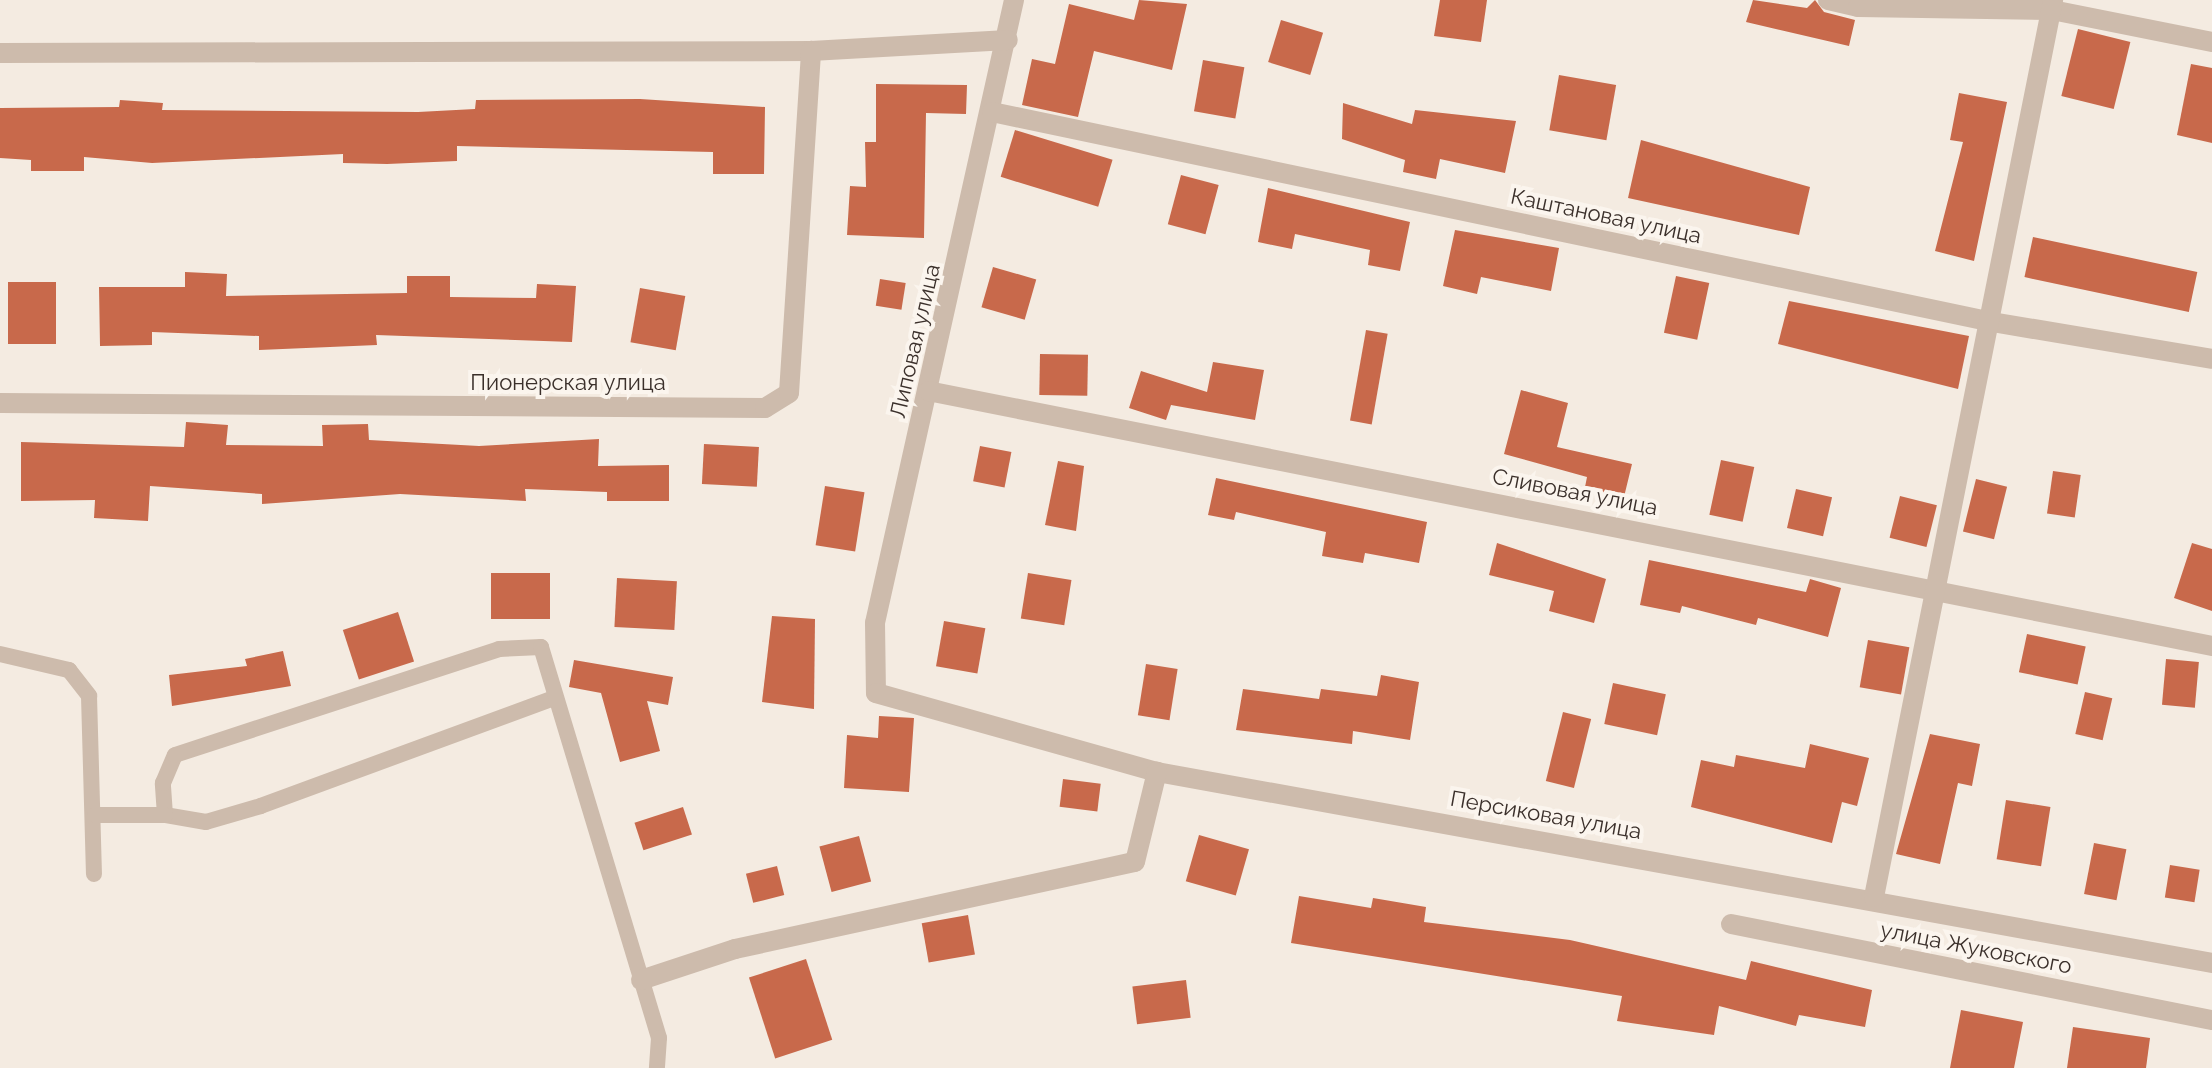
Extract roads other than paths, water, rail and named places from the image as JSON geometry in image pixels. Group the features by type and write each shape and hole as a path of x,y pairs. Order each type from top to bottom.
{"street":[{"name":"Липовая улица","path":"876,693 875,623 992,112 1014,0"},
{"path":"1828,0 1858,7 2052,5 2212,42"},
{"path":"1874,897 1992,322 2052,5"},
{"path":"0,53 811,51 1008,40"},
{"name":"Пионерская улица","path":"0,403 765,408 789,393 811,51"},
{"name":"Каштановая улица","path":"992,112 1992,322 2212,359"},
{"name":"Сливовая улица","path":"928,391 1936,587 2212,646"},
{"name":"Персиковая улица","path":"876,693 1157,772 1874,897 2212,963"},
{"path":"641,980 735,949 1135,862 1157,772"},
{"name":"улица Жуковского","path":"1731,924 2212,1020"}],"lane":[{"path":"165,815 163,783 175,755 499,649 541,647 659,1038 657,1068"},
{"path":"0,654 69,670 89,696 95,815 94,874"},
{"path":"95,815 165,815 206,822 261,806 554,698"}]}
